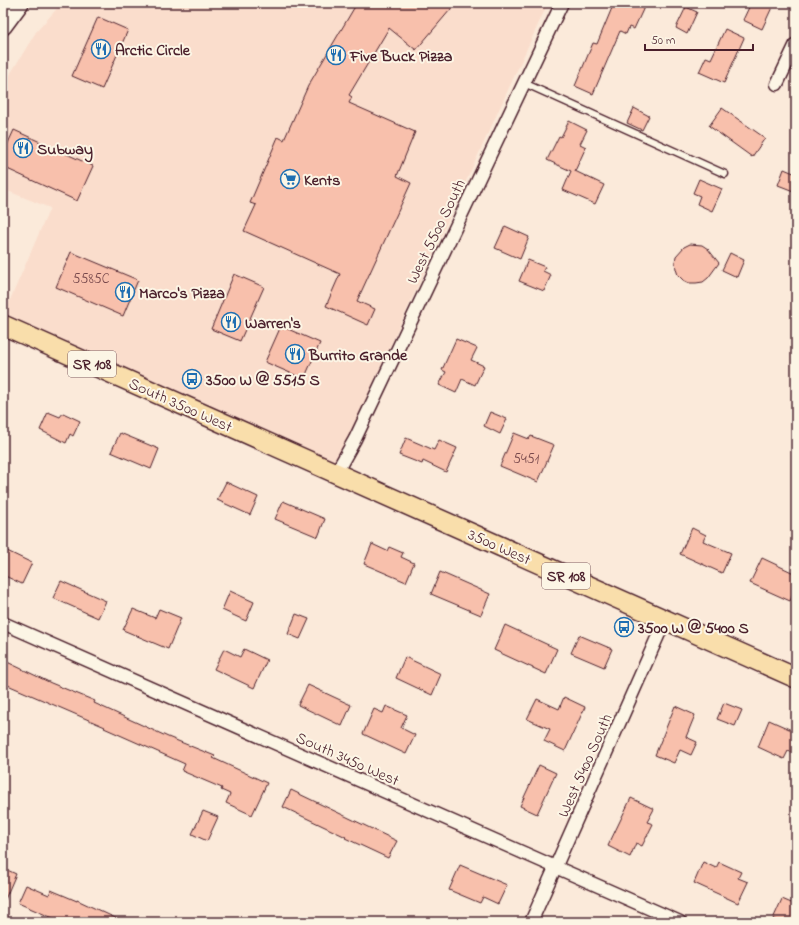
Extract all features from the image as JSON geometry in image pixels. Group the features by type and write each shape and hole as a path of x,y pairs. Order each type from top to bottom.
{"main road":[{"path":"3,26 20,3"},
{"name":"South 3500 West","path":"3,325 336,473"},
{"name":"3500 West","path":"336,473 796,678"}],"street":[{"name":"West 5500 South","path":"336,473 355,439 562,3"},
{"path":"777,84 796,44"},
{"name":"West 5400 South","path":"531,922 666,620"},
{"name":"South 3450 West","path":"3,623 680,922"}],"lane":[{"path":"524,83 725,174"}],"shaded area":[{"path":"62,3 548,3 336,464 4,314 50,208 3,189 3,86 36,32"}],"building":[{"path":"357,3 456,3 416,50 389,28 349,95 352,97 349,103 415,132 397,176 411,183 357,301 375,309 368,325 326,306 340,274 244,231 256,205 250,203 278,137 284,140 308,86"},
{"path":"614,3 646,3 634,29 629,27 626,34 620,31 593,94 575,86 593,43 597,44"},
{"path":"751,3 774,3 762,29 743,20"},
{"path":"686,7 697,12 687,34 676,28"},
{"path":"98,17 128,30 102,89 72,76"},
{"path":"725,29 744,38 724,83 699,72 706,57 711,59"},
{"path":"634,108 649,116 642,130 627,123"},
{"path":"722,108 765,138 752,157 709,126"},
{"path":"569,121 587,130 580,144 586,147 575,171 604,185 595,204 563,190 571,171 547,160 559,136 561,137"},
{"path":"14,130 93,166 77,201 3,167 3,154"},
{"path":"784,169 796,174 796,192 778,185"},
{"path":"699,179 722,189 712,211 697,204 700,196 693,193"},
{"path":"505,226 529,237 520,259 495,248"},
{"path":"690,244 702,245 708,249 719,263 708,278 703,282 689,283 678,275 675,262 676,256 684,247"},
{"path":"71,252 138,280 123,316 56,287"},
{"path":"730,253 744,260 737,277 722,270"},
{"path":"528,260 545,267 543,271 551,275 544,291 519,281"},
{"path":"234,274 264,287 240,341 211,329"},
{"path":"281,326 320,343 304,379 265,362"},
{"path":"456,339 477,348 471,360 484,366 475,385 462,379 456,393 439,385 446,372 442,370"},
{"path":"48,412 60,417 63,413 80,421 73,436 70,434 66,443 40,430"},
{"path":"490,412 507,419 500,434 484,426"},
{"path":"120,433 159,449 151,469 111,452"},
{"path":"514,433 529,439 531,436 554,445 538,482 500,466"},
{"path":"406,438 434,450 439,440 457,448 446,472 423,461 422,464 399,455"},
{"path":"226,482 258,497 250,515 217,500"},
{"path":"283,501 325,519 318,537 275,519"},
{"path":"692,528 706,535 703,541 731,553 722,573 680,554"},
{"path":"372,544 387,551 389,547 403,553 401,557 414,563 406,582 364,564"},
{"path":"3,549 32,563 22,584 3,575"},
{"path":"762,558 796,574 796,587 790,601 750,583"},
{"path":"440,572 490,594 481,615 431,594"},
{"path":"61,581 106,601 98,618 53,598"},
{"path":"230,591 254,602 246,621 222,610"},
{"path":"133,609 155,618 159,609 181,618 168,649 123,630"},
{"path":"296,614 309,619 300,639 288,634"},
{"path":"505,625 557,649 546,674 494,650"},
{"path":"579,635 612,649 604,667 571,653"},
{"path":"224,649 240,657 244,649 267,660 254,688 214,669"},
{"path":"405,657 441,674 432,695 396,678"},
{"path":"3,660 51,683 95,701 94,703 168,737 215,756 213,758 267,783 252,815 226,803 230,794 221,790 222,788 182,771 185,764 104,728 105,727 3,683"},
{"path":"308,685 351,705 342,726 298,705"},
{"path":"564,697 585,707 565,751 544,741 550,729 527,719 537,699 559,709"},
{"path":"724,703 742,710 735,726 717,719"},
{"path":"386,706 407,715 401,728 415,735 406,754 363,734 374,709 383,713"},
{"path":"675,706 695,715 686,737 697,742 691,755 680,750 674,763 655,755"},
{"path":"769,720 796,732 796,754 788,751 784,759 758,747"},
{"path":"539,765 556,773 537,814 520,806"},
{"path":"291,790 397,841 388,858 283,807"},
{"path":"631,798 654,809 647,822 653,824 642,846 636,843 630,857 608,846"},
{"path":"203,811 218,817 207,841 192,834"},
{"path":"703,862 716,868 719,862 741,872 738,878 748,882 738,903 694,883"},
{"path":"460,865 507,885 498,904 483,897 480,903 449,890"},
{"path":"3,868 16,874 3,904"},
{"path":"26,885 49,895 51,890 77,900 124,922 62,922 18,903"},
{"path":"782,899 796,905 796,922 781,922 773,919"}],"place":[{"name":"Arctic Circle","path":"101,49"},
{"name":"Five Buck Pizza","path":"336,55"},
{"name":"Subway","path":"23,148"},
{"name":"Kents","path":"290,179"},
{"name":"Marco's Pizza","path":"125,292"},
{"name":"Warren's","path":"231,322"},
{"name":"Burrito Grande","path":"295,354"},
{"name":"3500 W @ 5515 S","path":"192,379"},
{"name":"3500 W @ 5400 S","path":"624,627"}]}
